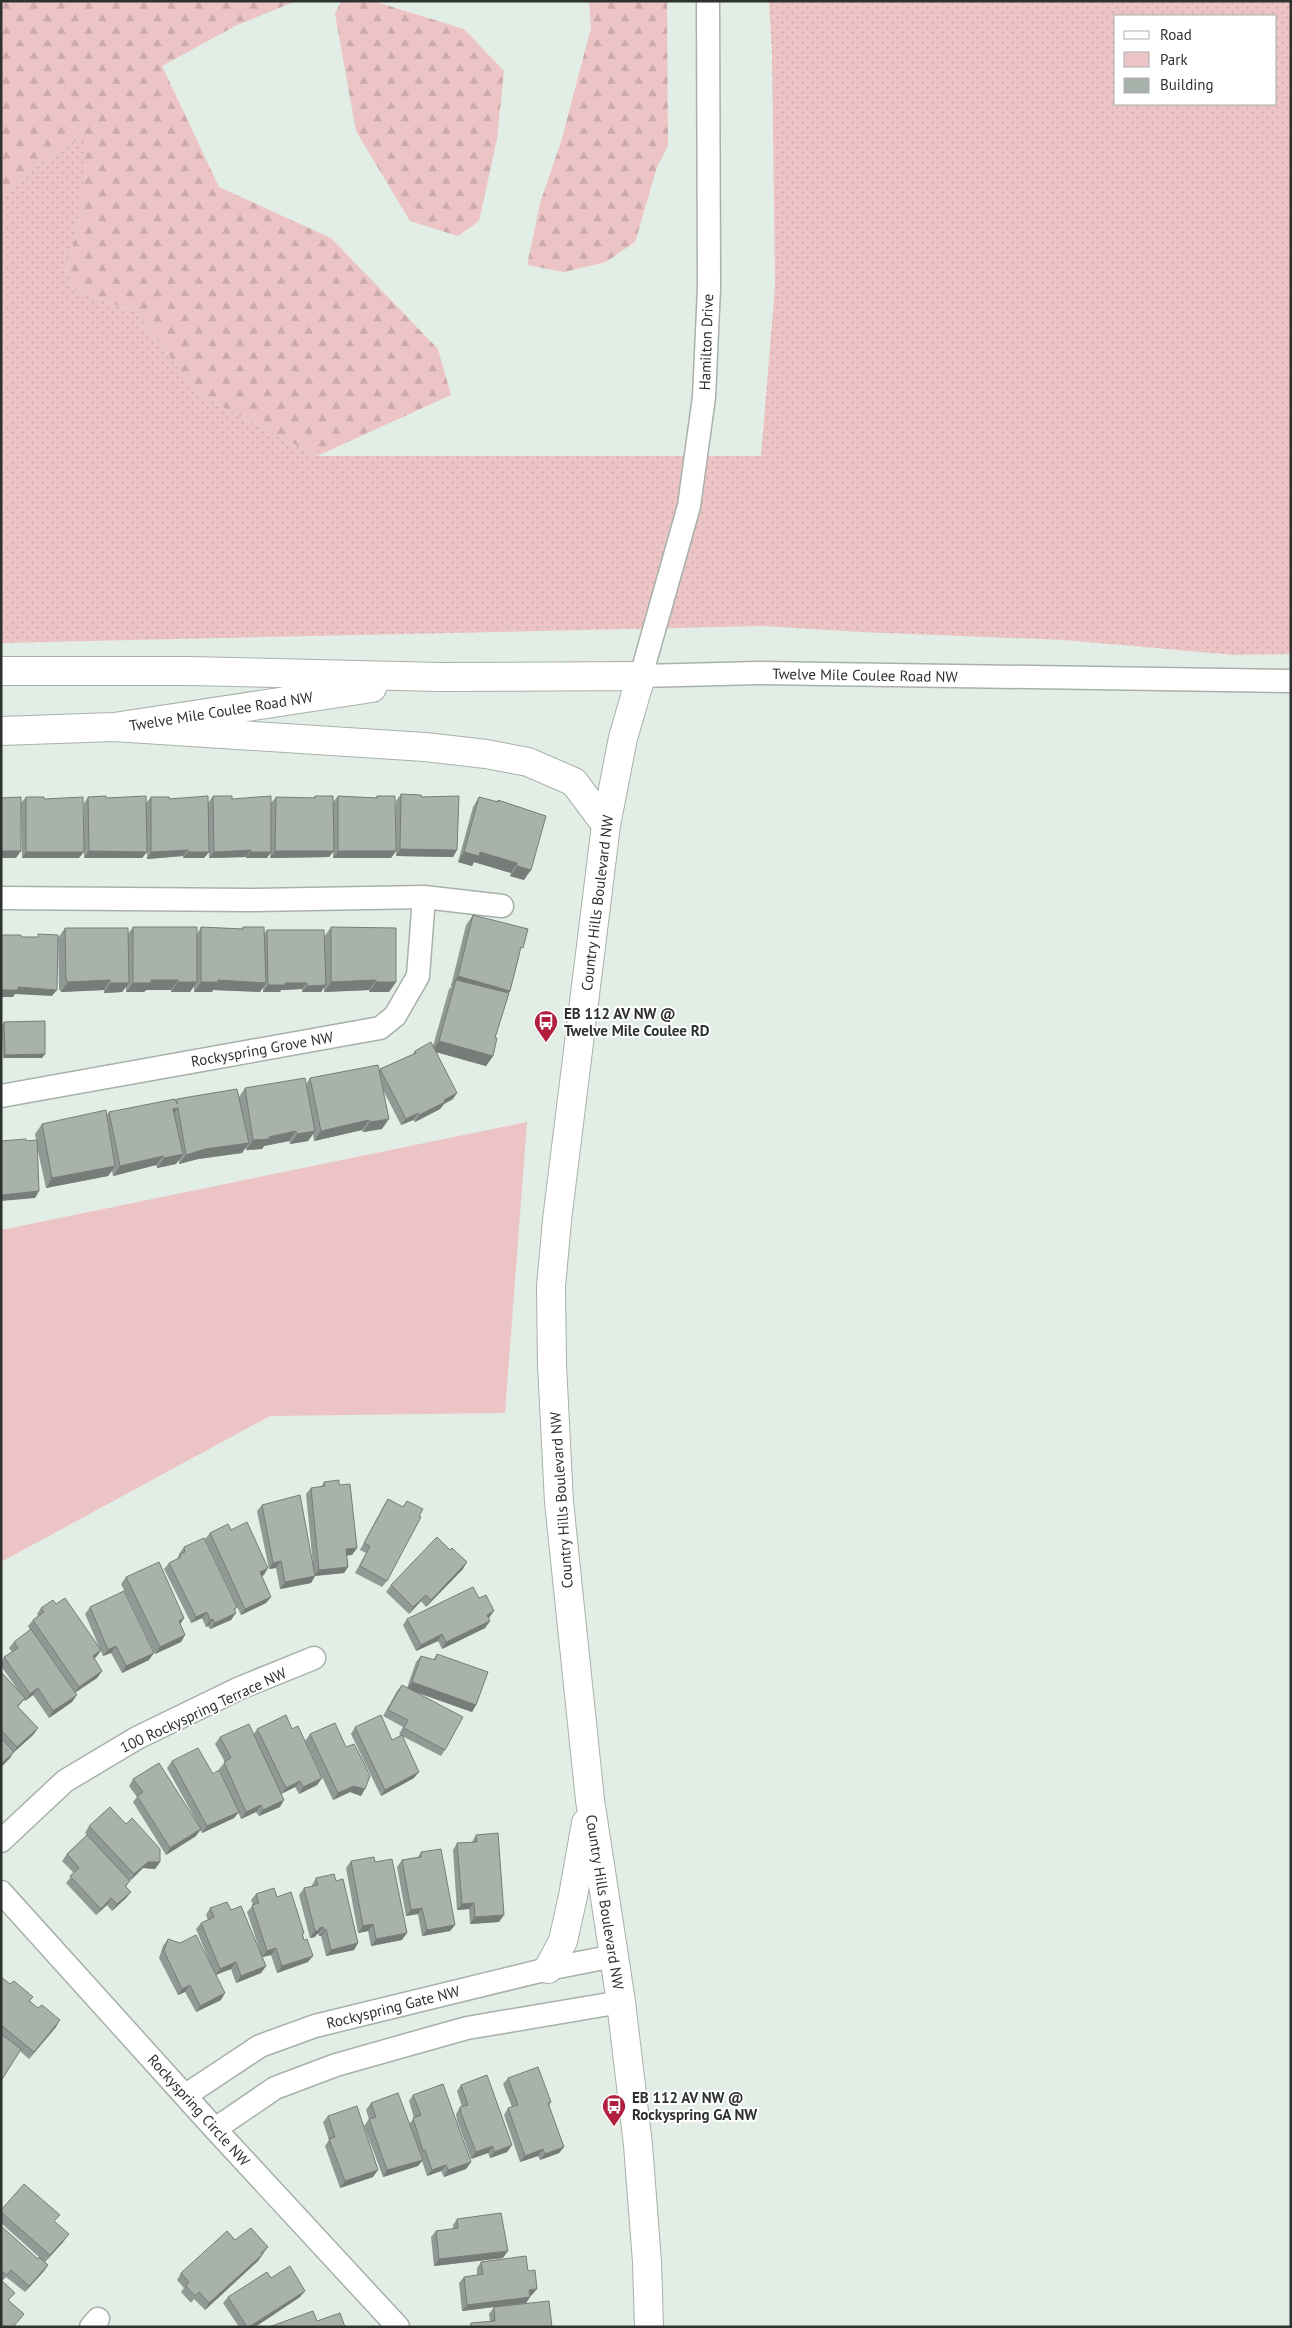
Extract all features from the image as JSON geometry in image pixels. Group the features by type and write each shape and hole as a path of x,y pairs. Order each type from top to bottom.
{"main road":[{"name":"Twelve Mile Coulee Road NW","path":"1,671 189,671 440,677 641,676"},
{"name":"Country Hills Boulevard NW","path":"641,676 623,738 606,825 557,1220 552,1287 552,1366 559,1502 590,1800 621,2002 638,2145 647,2262 649,2327"},
{"name":"Twelve Mile Coulee Road NW","path":"1,731 114,727 440,677"},
{"path":"114,727 426,747 486,754 528,762 574,782 606,825"},
{"path":"548,1969 563,1941 590,1800"}],"street":[{"name":"Hamilton Drive","path":"641,676 689,506 704,397 709,288 708,1"},
{"name":"Twelve Mile Coulee Road NW","path":"641,676 760,673 1291,681"},
{"path":"1,898 249,900 424,898 502,906"},
{"name":"Rockyspring Grove NW","path":"1,1096 380,1028 395,1016 418,976 424,898"},
{"name":"100 Rockyspring Terrace NW","path":"1,1841 65,1781 137,1738 240,1688 314,1658"},
{"name":"Rockyspring Circle NW","path":"1,1892 215,2129 398,2327"},
{"name":"Rockyspring Gate NW","path":"186,2095 260,2046 315,2026 548,1969 614,1956"},
{"path":"215,2129 276,2088 336,2065 467,2028 621,2002"}],"green space":[{"path":"1,1 296,1 235,26 162,66 219,187 331,238 438,349 451,395 317,456 198,394 136,312 73,290 66,270 81,215 85,135 43,161 1,199"},
{"path":"341,1 373,1 464,29 504,71 497,139 479,221 458,236 410,221 356,131 335,14"},
{"path":"589,1 667,1 668,146 657,167 635,242 606,262 564,272 527,265 541,200 561,142 591,28"},
{"path":"769,1 1291,1 1291,654 1235,655 1064,640 763,626 1,643 1,199 43,161 86,134 81,215 66,270 73,290 136,312 198,394 317,456 761,456 775,286 772,53"},
{"path":"527,1122 505,1413 270,1416 1,1562 1,1230"}],"building":[{"path":"401,794 421,795 421,797 459,796 457,850 400,849"},
{"path":"106,796 106,798 146,796 147,852 89,851 88,797"},
{"path":"208,796 209,852 188,852 188,850 151,852 151,797 169,797 169,799"},
{"path":"213,796 232,796 232,799 271,796 271,852 251,852 251,850 214,852"},
{"path":"315,796 333,796 334,851 275,851 276,797 315,798"},
{"path":"338,796 377,798 377,796 395,796 396,851 338,851"},
{"path":"21,797 21,851 1,851 1,798"},
{"path":"26,797 44,797 44,799 83,797 84,852 26,852"},
{"path":"479,797 498,802 498,800 546,816 531,870 517,866 517,863 480,852 479,856 464,852"},
{"path":"473,915 528,929 523,948 521,947 510,991 458,976"},
{"path":"133,927 197,927 197,982 151,980 151,983 133,983"},
{"path":"201,927 243,929 243,927 264,927 266,983 218,980 218,982 201,982"},
{"path":"331,927 396,928 396,982 376,982 376,980 331,982"},
{"path":"65,928 128,928 129,983 110,983 110,980 68,982 66,979"},
{"path":"267,930 324,930 326,985 307,986 307,983 285,983 285,985 268,985"},
{"path":"38,934 58,935 57,990 18,987 18,990 1,990 1,935 38,937"},
{"path":"456,980 509,993 495,1038 497,1038 493,1056 439,1041"},
{"path":"45,1021 45,1054 5,1055 4,1022"},
{"path":"431,1042 457,1093 444,1100 445,1102 419,1115 418,1113 406,1119 380,1069 416,1053 415,1051"},
{"path":"378,1065 389,1119 370,1122 369,1120 321,1131 310,1078"},
{"path":"305,1078 315,1131 297,1134 296,1131 269,1137 269,1139 253,1140 245,1088"},
{"path":"237,1089 249,1143 205,1149 186,1155 178,1108 173,1109 183,1154 164,1158 163,1156 120,1166 109,1112 175,1099 177,1104 177,1099"},
{"path":"106,1110 115,1166 52,1178 42,1124"},
{"path":"26,1139 26,1141 37,1140 39,1191 1,1195 1,1141"},
{"path":"339,1480 339,1485 350,1484 357,1548 346,1549 348,1567 319,1570 311,1488 325,1486 324,1482"},
{"path":"300,1495 315,1576 285,1582 281,1561 273,1563 262,1505"},
{"path":"388,1499 403,1507 407,1501 423,1509 419,1516 421,1517 387,1581 360,1566 370,1546 364,1543"},
{"path":"247,1522 268,1568 260,1572 271,1597 245,1609 210,1533 228,1524 231,1530"},
{"path":"437,1537 450,1550 452,1548 467,1562 431,1600 426,1595 413,1607 391,1585"},
{"path":"204,1538 237,1607 234,1609 236,1613 215,1623 213,1619 210,1620 207,1612 196,1617 169,1563 181,1557 180,1554 185,1552 184,1547"},
{"path":"159,1562 184,1618 179,1621 185,1635 160,1647 126,1577"},
{"path":"473,1587 479,1598 486,1595 494,1611 487,1615 490,1621 446,1642 442,1634 421,1645 407,1619"},
{"path":"124,1591 154,1653 126,1666 116,1646 108,1650 90,1607"},
{"path":"65,1598 101,1650 93,1656 102,1671 79,1687 33,1620 44,1612 41,1608 53,1600 56,1604"},
{"path":"31,1629 77,1695 53,1711 38,1688 30,1694 4,1657 18,1648 14,1642"},
{"path":"437,1654 488,1672 476,1705 412,1682 421,1656 435,1660"},
{"path":"1,1672 25,1698 17,1706 38,1728 17,1747 1,1730"},
{"path":"402,1685 463,1717 445,1750 404,1728 408,1720 388,1710"},
{"path":"286,1715 292,1729 298,1726 322,1778 303,1787 300,1781 286,1788 257,1729"},
{"path":"381,1715 392,1740 402,1735 419,1772 385,1790 355,1727"},
{"path":"335,1723 346,1747 354,1744 370,1776 365,1789 354,1786 338,1793 310,1734"},
{"path":"249,1724 284,1800 263,1810 261,1805 246,1812 224,1762 231,1758 220,1737"},
{"path":"1,1738 14,1752 1,1764"},
{"path":"198,1748 213,1774 219,1770 239,1812 207,1826 172,1761"},
{"path":"159,1763 201,1829 170,1848 137,1796 143,1792 133,1779"},
{"path":"110,1807 126,1824 132,1818 160,1849 160,1862 148,1862 134,1874 89,1826"},
{"path":"498,1833 504,1915 475,1917 474,1903 462,1904 457,1843 477,1842 476,1835"},
{"path":"87,1835 130,1881 125,1886 131,1892 117,1904 111,1898 101,1909 70,1876 79,1868 67,1854"},
{"path":"441,1849 455,1925 427,1930 422,1908 411,1910 402,1860 421,1857 421,1852"},
{"path":"374,1857 375,1862 392,1859 407,1933 376,1939 373,1924 363,1926 351,1861"},
{"path":"334,1874 336,1881 343,1879 358,1943 331,1950 326,1929 324,1930 323,1927 315,1931 304,1888 318,1885 316,1878"},
{"path":"274,1888 277,1897 291,1892 304,1933 302,1934 304,1940 307,1939 313,1956 282,1966 276,1948 267,1951 252,1905 259,1903 256,1894"},
{"path":"227,1902 231,1910 241,1906 266,1966 241,1976 236,1962 220,1969 201,1923 214,1917 210,1908"},
{"path":"196,1935 225,1993 200,2006 190,1985 182,1989 164,1951 168,1939 180,1943"},
{"path":"1,1977 10,1984 14,1981 33,1997 29,2001 38,2008 42,2005 60,2020 34,2052 1,2025"},
{"path":"1,2034 21,2049 1,2081"},
{"path":"538,2067 551,2102 548,2103 564,2147 545,2154 543,2149 525,2156 508,2108 518,2105 508,2078"},
{"path":"487,2075 512,2145 494,2152 493,2146 476,2152 461,2113 460,2107 468,2105 461,2085"},
{"path":"443,2084 471,2162 448,2170 446,2165 432,2170 425,2150 423,2151 413,2118 421,2115 413,2095"},
{"path":"398,2093 423,2160 387,2170 369,2119 376,2117 371,2103"},
{"path":"357,2106 378,2170 345,2181 329,2139 335,2137 328,2116"},
{"path":"24,2184 60,2215 54,2221 69,2234 50,2255 1,2212"},
{"path":"501,2213 508,2251 439,2259 436,2231 458,2228 457,2219"},
{"path":"1,2226 38,2259 39,2257 48,2265 29,2286 11,2270 7,2275 1,2271"},
{"path":"251,2228 268,2247 261,2253 263,2254 209,2303 199,2292 195,2296 186,2286 189,2282 181,2273 227,2231 235,2240"},
{"path":"526,2256 528,2271 535,2270 537,2289 529,2290 530,2297 467,2305 464,2277 483,2274 481,2262"},
{"path":"290,2266 305,2291 247,2327 228,2297 267,2272 271,2278"},
{"path":"1,2280 15,2293 8,2300 24,2314 13,2327 1,2327"},
{"path":"549,2301 552,2327 471,2327 471,2323 495,2321 494,2307"},
{"path":"313,2311 317,2321 340,2313 345,2327 269,2327"}],"place":[{"name":"EB 112 AV NW @ Twelve Mile Coulee RD","path":"546,1043"},
{"name":"EB 112 AV NW @ Rockyspring GA NW","path":"614,2127"}]}
